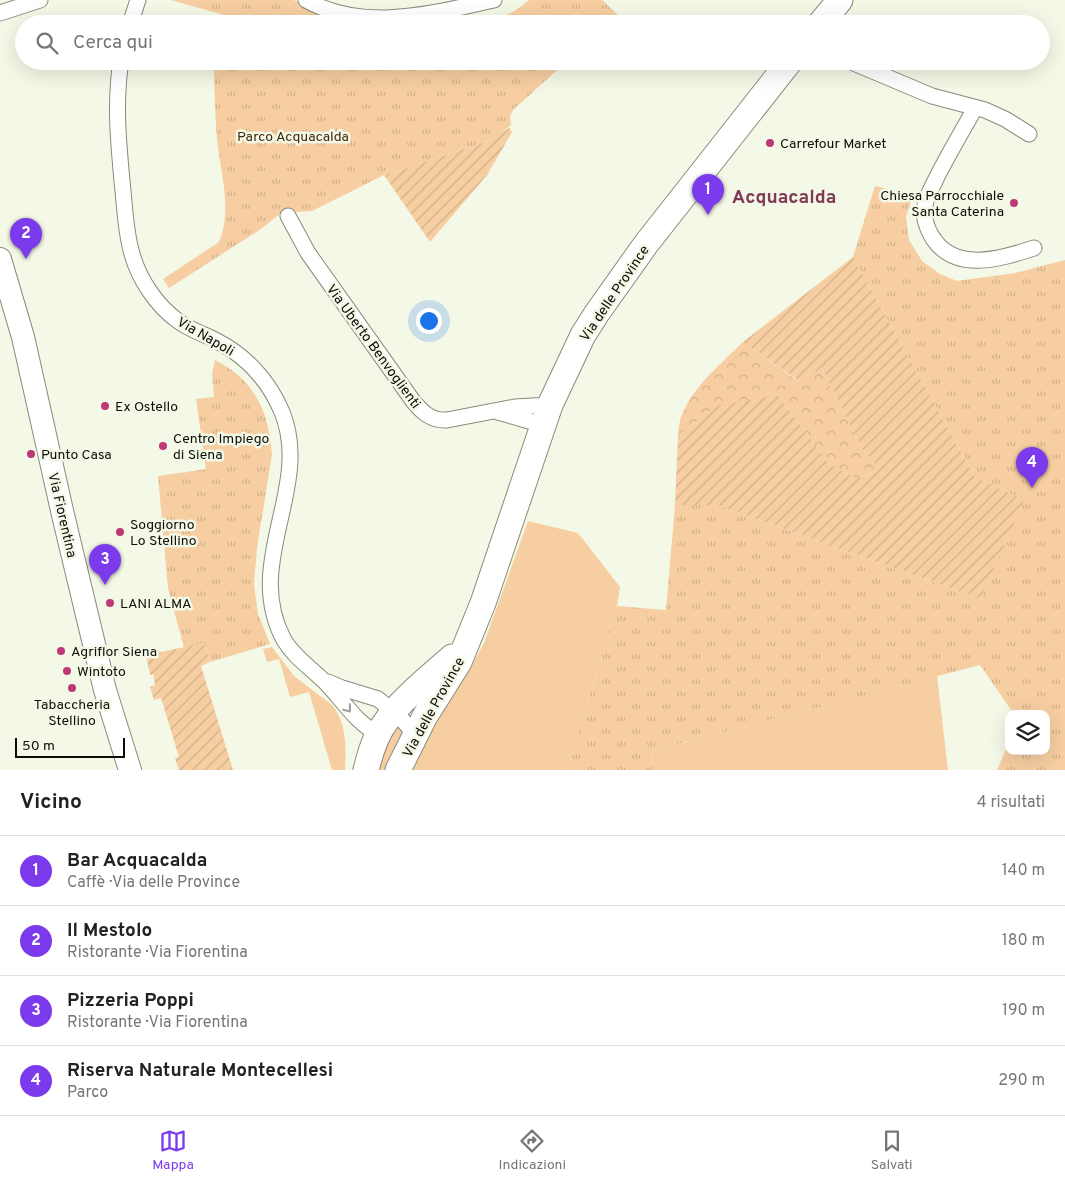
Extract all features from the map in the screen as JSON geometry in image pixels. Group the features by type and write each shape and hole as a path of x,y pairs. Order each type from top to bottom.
{"main road":[{"path":"828,15 840,0"},
{"name":"Via delle Province","path":"398,770 415,735 456,668 467,643 487,590 546,415 584,336 613,290 654,234 783,70"},
{"name":"Via Fiorentina","path":"0,259 27,353 105,690 130,770"},
{"name":"Via delle Province","path":"366,770 386,705 415,691 467,643"}],"street":[{"path":"0,13 40,0"},
{"path":"133,15 138,0"},
{"path":"306,0 320,7 355,15"},
{"path":"420,15 494,0"},
{"name":"Via Napoli","path":"120,70 119,140 125,211 132,253 143,279 162,306 179,322 223,344 247,362 264,381 279,405 288,431 290,458 288,479 270,564 271,593 277,622 284,639 297,656 322,679 357,720 378,734"},
{"path":"870,70 932,96 985,110 1005,119 1029,134"},
{"path":"975,108 941,169 928,197 924,215 928,229 942,250 965,259 986,260 1001,258 1034,248"},
{"name":"Via Uberto Benvoglienti","path":"288,216 315,264 422,411 429,417 441,420 515,406 546,415"},
{"name":"Via Uberto Benvoglienti","path":"494,411 546,415"},
{"name":"Via Napoli","path":"322,679 386,705"},
{"path":"386,705 415,735"}],"green space":[{"path":"171,0 294,0 311,9 332,15 224,15"},
{"path":"529,0 602,0 618,15 504,15 522,6"},
{"name":"Parco Acquacalda","path":"214,70 557,70 513,110 510,116 511,125 499,135 488,141 384,175 312,211 281,213 261,229 169,288 163,279 219,242 223,229 225,204 217,139"},
{"path":"509,128 512,132 487,175 430,242 384,175 488,141"},
{"path":"875,186 913,195 906,217 909,240 922,261 940,274 957,281 1015,273 1065,260 1065,770 997,770 1005,751 1005,755 1050,755 1050,710 1011,710 980,665 651,751 652,770 567,770 617,606 666,610 675,505 717,505 981,599 1023,500 975,477 853,257"},
{"path":"853,257 975,477 1024,500 981,599 717,505 675,505 678,435 716,406 778,395 829,464 857,479 879,469 862,449 822,368 799,381 743,342"},
{"path":"743,342 798,381 822,368 862,449 879,469 857,479 829,464 778,395 678,435 681,417 687,404 709,376"},
{"path":"215,360 229,368 250,388 263,411 270,439 272,455 257,547 254,585 258,614 270,644 210,662 204,643 184,648 168,588 158,476 206,469 196,399 214,397 212,374"},
{"path":"528,521 578,533 620,587 617,606 567,770 413,770 451,697 484,643"},
{"path":"204,643 210,662 201,666 233,770 179,770 175,758 179,757 161,698 154,700 150,687 155,685 153,674 150,675 146,655"},
{"path":"272,647 294,676 332,705 337,712 343,728 346,753 345,770 332,770 309,692 290,697 279,659 267,662 263,649"},
{"path":"937,676 948,770 652,770 651,751"},
{"path":"395,723 405,732 389,770 373,770"}],"place":[{"name":"Carrefour Market","path":"770,143"},
{"name":"Chiesa Parrocchiale Santa Caterina","path":"1014,203"},
{"name":"Bar Acquacalda","path":"708,215"},
{"name":"Il Mestolo","path":"26,259"},
{"name":"Ex Ostello","path":"105,406"},
{"name":"Centro Impiego di Siena","path":"163,446"},
{"name":"Punto Casa","path":"31,454"},
{"name":"Riserva Naturale Montecellesi","path":"1032,488"},
{"name":"Soggiorno Lo Stellino","path":"120,532"},
{"name":"Pizzeria Poppi","path":"105,585"},
{"name":"LANI ALMA","path":"110,603"},
{"name":"Agriflor Siena","path":"61,651"},
{"name":"Wintoto","path":"67,671"},
{"name":"Tabaccheria Stellino","path":"72,688"}],"district":[{"name":"Acquacalda","path":"784,196"}]}
